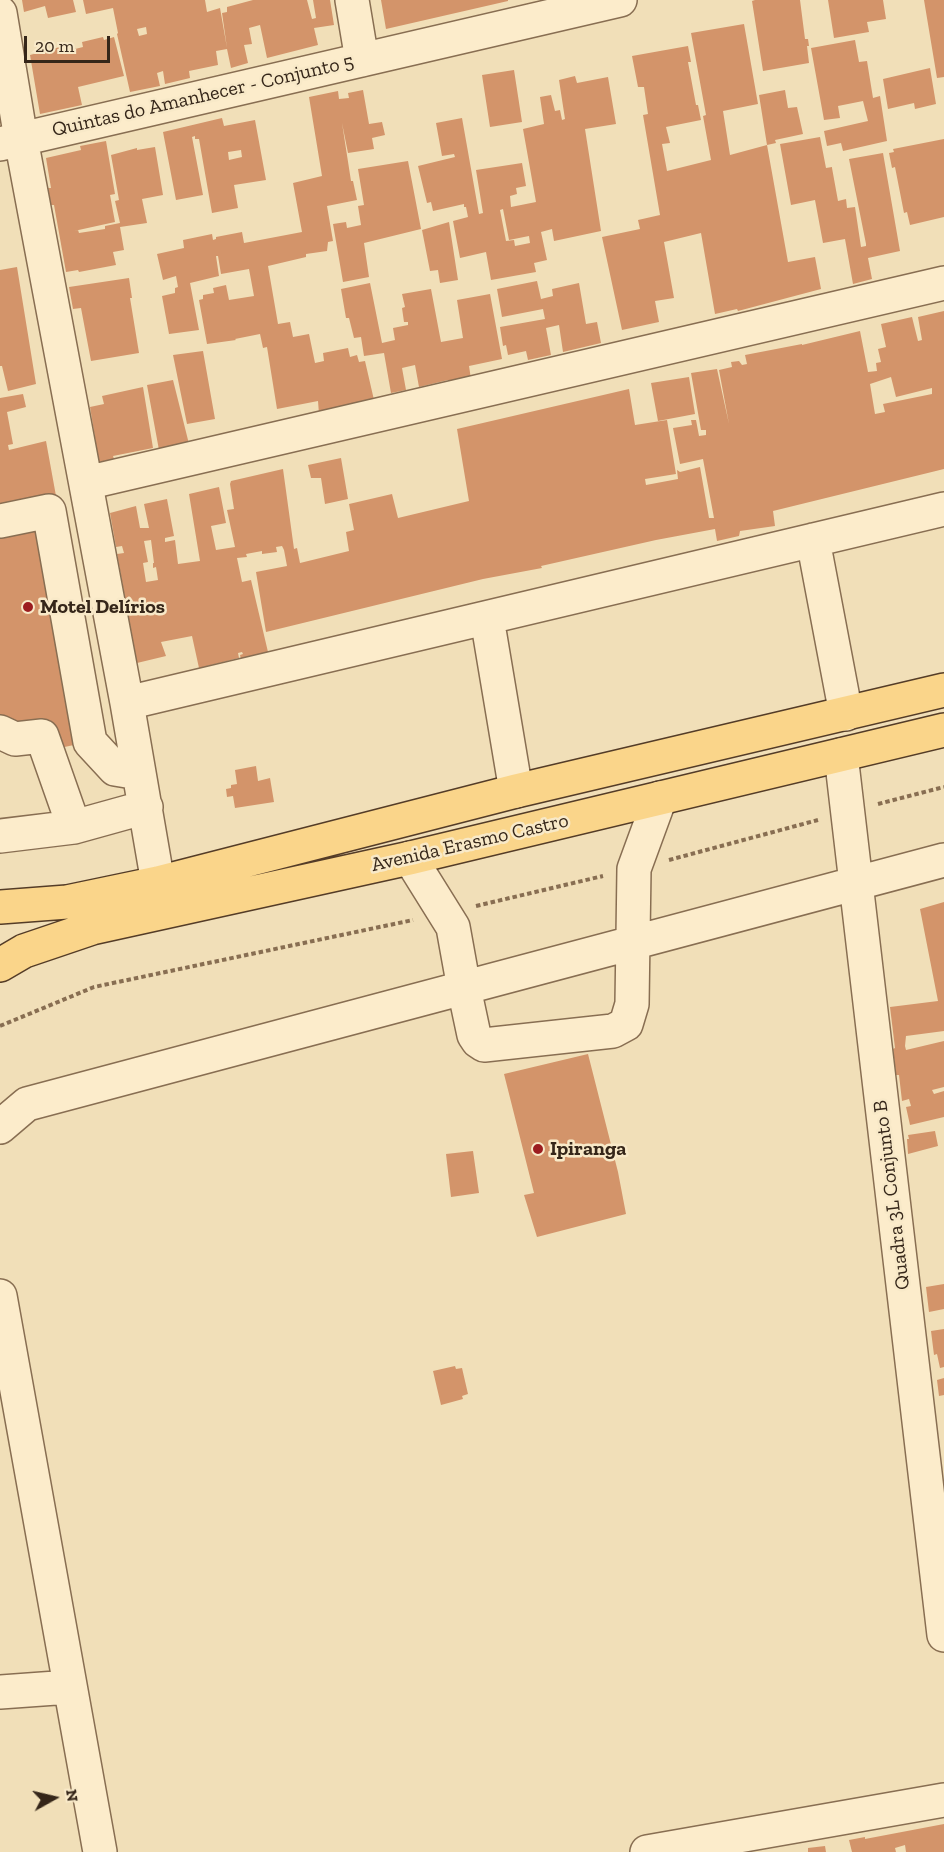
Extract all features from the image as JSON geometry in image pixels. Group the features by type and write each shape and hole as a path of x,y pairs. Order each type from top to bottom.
{"main road":[{"name":"Avenida Erasmo Castro","path":"0,907 68,902 158,883 516,791 944,690"},
{"name":"Avenida Erasmo Castro","path":"0,965 24,951 92,928 410,858 944,730"}],"street":[{"name":"Quintas do Amanhecer - Conjunto 5","path":"10,141 362,60 352,0"},
{"path":"362,60 620,0"},
{"path":"0,13 10,141 86,483 158,883"},
{"path":"86,483 944,283"},
{"path":"127,703 944,509"},
{"path":"0,521 49,511 90,742 115,769 140,773"},
{"path":"813,540 846,714"},
{"path":"487,618 516,791"},
{"path":"0,732 15,739 42,736 74,827"},
{"name":"Quadra 3L Conjunto B","path":"841,755 944,1635"},
{"path":"410,858 453,927 474,1035 478,1041 484,1045 613,1031 626,1024 632,1004 634,869 660,798"},
{"path":"0,836 74,827 146,807"},
{"path":"0,1127 27,1104 944,861"},
{"path":"0,1296 100,1852"},
{"path":"0,1692 70,1687"},
{"path":"647,1852 944,1800"}],"building":[{"path":"22,0 73,0 76,12 48,18 45,6 24,12"},
{"path":"83,0 205,0 207,12 220,8 227,48 222,13 227,12 227,7 253,0 307,0 312,19 316,18 313,0 330,0 334,25 314,28 318,45 267,58 260,25 249,28 252,44 244,45 248,63 231,68 227,49 216,51 218,65 189,71 190,78 165,84 163,71 157,73 160,86 130,92 113,8 86,14","holes":["146,27 147,34 139,36 137,29"]},
{"path":"381,0 508,0 508,1 386,29"},
{"path":"800,0 805,39 808,39 809,46 807,46 809,63 763,71 752,1"},
{"path":"828,0 883,0 886,19 867,22 869,32 834,38"},
{"path":"924,0 944,0 944,77 937,78"},
{"path":"744,24 758,104 723,111 730,155 767,145 788,262 815,257 821,289 738,311 737,309 715,314 701,233 664,242 674,298 655,301 659,322 622,330 602,237 640,229 638,220 660,215 643,115 648,114 644,87 638,87 632,56 688,46 691,62 688,62 701,120 666,127 670,143 662,144 667,171 711,160 703,116 706,115 691,33"},
{"path":"103,37 104,40 114,37 124,76 78,87 82,105 40,114 30,55 60,47 61,52 71,50 83,47 82,42"},
{"path":"855,40 859,62 867,61 873,98 880,96 887,141 843,151 841,143 827,146 824,131 868,121 863,101 838,106 840,118 824,120 811,48"},
{"path":"930,68 936,104 915,109 914,103 888,109 883,79"},
{"path":"514,70 522,122 490,127 482,75"},
{"path":"575,76 577,83 608,77 616,124 585,129 601,231 554,241 552,229 541,232 547,260 534,263 536,272 491,280 486,252 460,258 453,221 468,217 466,207 464,204 433,211 431,202 427,203 418,166 455,157 454,154 442,156 436,123 462,118 479,214 483,213 476,170 522,163 526,186 516,188 517,194 510,196 511,207 536,202 523,129 544,124 540,97 551,95 555,111 560,110 562,120 565,119 559,80","holes":["503,209 509,240 529,236 530,243 515,246 514,240 506,241 500,210"]},
{"path":"363,90 369,124 382,122 385,135 372,138 374,149 348,153 342,123 351,181 353,181 357,200 327,206 333,241 328,242 327,251 306,254 306,257 268,266 278,324 290,322 293,337 309,334 315,363 324,361 323,353 348,348 350,357 357,355 359,362 365,361 374,400 319,414 318,401 277,409 267,347 263,348 260,334 207,344 199,300 203,299 203,295 214,293 213,288 226,285 229,300 254,296 249,269 221,274 218,256 216,256 219,276 190,283 199,330 169,334 162,296 175,293 175,288 178,287 176,276 163,280 157,254 184,248 183,240 212,234 213,240 216,237 242,232 244,243 302,232 293,183 322,176 309,97 338,91 339,99 349,98 348,93"},
{"path":"785,90 788,108 797,107 803,134 775,140 776,143 767,145 759,95"},
{"path":"222,118 224,126 255,120 266,180 234,185 238,208 212,213 199,139 195,139 195,136 192,137 203,195 176,200 163,132","holes":["241,150 242,157 229,160 228,152"]},
{"path":"820,137 826,168 832,167 838,201 846,199 847,208 855,207 861,247 866,244 849,159 883,153 900,251 868,258 872,279 853,284 845,239 823,243 815,200 791,205 780,144"},
{"path":"944,139 944,217 910,225 907,212 904,213 895,167 892,168 889,153 894,152 893,149"},
{"path":"106,141 115,194 110,195 115,222 78,230 79,233 105,229 105,226 120,223 115,201 119,200 111,155 137,148 137,150 155,147 163,195 142,199 147,223 120,227 124,250 113,252 116,265 79,272 78,270 66,272 54,205 51,205 48,188 51,188 46,158 81,150 80,146"},
{"path":"408,161 421,229 364,243 369,277 343,282 333,224 346,222 347,228 361,225 358,206 364,205 358,169"},
{"path":"449,222 458,280 440,283 438,270 430,271 422,230"},
{"path":"17,267 36,384 8,391 2,366 0,366 0,270"},
{"path":"129,278 139,353 91,361 81,308 73,309 69,287"},
{"path":"537,281 541,299 553,296 552,289 579,283 586,324 597,322 601,343 563,352 559,325 546,328 551,355 528,360 526,351 508,355 506,345 503,346 500,327 545,319 543,309 502,317 497,289"},
{"path":"370,283 382,343 395,340 393,328 408,325 408,322 404,322 402,308 405,307 402,294 431,289 441,342 463,338 457,300 490,294 502,359 469,366 471,379 449,383 448,380 419,387 415,365 402,368 406,390 391,393 384,353 364,356 361,337 354,338 349,318 346,318 341,289"},
{"path":"944,311 944,469 773,511 775,526 740,531 739,536 717,541 715,529 656,540 266,632 256,572 287,566 284,550 282,546 276,547 277,552 262,554 262,551 246,554 247,557 237,558 242,582 251,580 268,652 241,659 242,652 238,653 239,658 199,668 192,636 161,642 166,656 137,663 117,554 124,553 122,546 116,547 110,513 136,506 140,528 149,528 144,504 167,499 174,536 165,538 165,542 175,540 178,564 200,561 189,494 219,487 226,523 211,526 216,550 235,547 227,510 234,509 231,481 283,469 294,549 297,548 300,563 349,551 346,532 354,530 349,504 392,494 398,518 469,501 457,429 629,389 635,425 667,420 676,474 645,479 646,485 678,479 677,470 680,472 700,467 709,518 714,518 703,459 680,464 673,428 692,425 691,420 696,420 699,436 706,435 706,430 701,430 691,373 717,369 729,424 719,370 732,367 731,362 739,361 742,365 747,364 745,355 802,345 860,331 868,372 877,371 876,363 881,362 878,349 886,347 881,324 912,317 918,341 922,340 918,317","holes":["891,377 896,397 932,388 932,394 883,404 885,412 875,414 870,384","151,540 153,568 156,567 158,580 146,582 143,563 148,562 144,541"]},
{"path":"203,351 215,419 187,424 173,355"},
{"path":"689,377 695,414 658,421 651,383"},
{"path":"173,380 189,444 159,450 147,385"},
{"path":"143,387 153,448 113,456 114,459 99,462 90,407 104,404 102,396"},
{"path":"23,394 26,407 7,412 13,444 8,445 9,450 46,441 56,496 17,504 0,515 0,398"},
{"path":"341,458 348,499 325,504 321,478 311,478 308,465"},
{"name":"Motel Delírios","path":"41,526 97,740 32,754 0,730 0,534"},
{"path":"256,766 258,781 270,778 274,802 235,808 233,796 227,797 226,789 237,784 235,770"},
{"path":"944,902 944,1031 906,1036 905,1046 906,1050 944,1041 944,1087 932,1090 934,1094 944,1091 944,1117 910,1125 906,1107 911,1106 909,1099 902,1101 899,1075 896,1075 890,1007 938,1001 920,909"},
{"path":"588,1054 618,1172 626,1214 537,1237 524,1195 534,1193 504,1074"},
{"path":"935,1131 938,1146 908,1154 908,1135"},
{"path":"473,1151 479,1193 451,1197 446,1154"},
{"path":"944,1284 944,1309 929,1312 926,1287"},
{"path":"944,1329 944,1367 940,1368 937,1354 934,1355 931,1331"},
{"path":"455,1366 456,1369 462,1368 468,1394 462,1396 463,1399 441,1405 433,1371"},
{"path":"944,1378 944,1395 939,1396 937,1380"},
{"path":"944,1824 944,1852 906,1852 905,1845 895,1848 896,1852 852,1852 849,1840 865,1837 865,1839"},
{"path":"825,1846 826,1852 808,1852 808,1848"}],"place":[{"name":"Motel Delírios","path":"28,607"},
{"name":"Ipiranga","path":"538,1149"}]}
